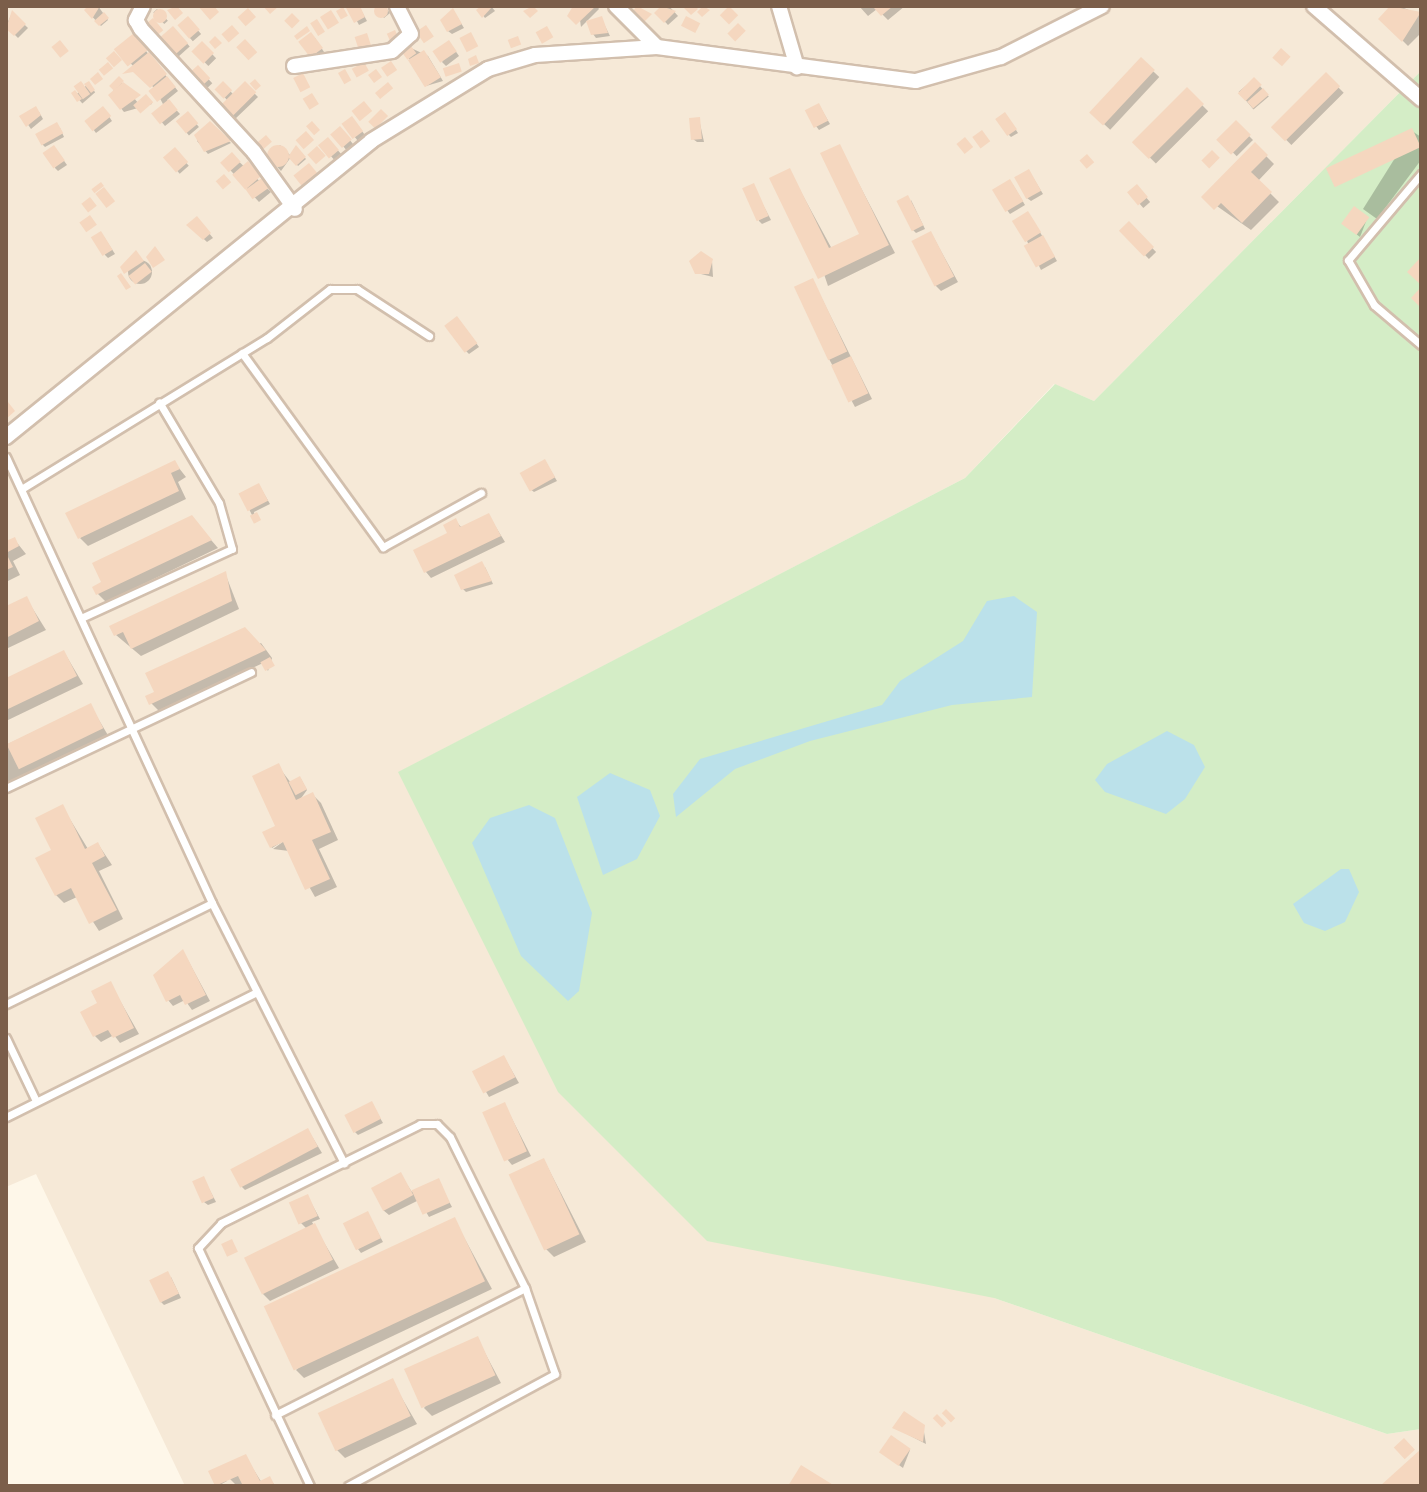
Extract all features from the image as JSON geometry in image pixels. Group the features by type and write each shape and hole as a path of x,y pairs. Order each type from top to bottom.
{"street":[{"path":"143,6 136,20 141,29 295,209"},
{"path":"294,66 392,51 411,34 397,6"},
{"path":"616,6 657,47"},
{"path":"779,6 797,67"},
{"path":"6,437 295,209 371,141 488,69 535,55 657,47 890,82 942,76 1102,6"},
{"path":"1314,6 1421,99"}],"lane":[{"path":"1421,174 1348,260 1374,305 1421,345"},
{"path":"23,488 242,353 330,289 357,289 429,336"},
{"path":"242,353 383,547 481,493"},
{"path":"81,618 232,549 219,503 159,402"},
{"path":"6,457 23,488 212,903 344,1163"},
{"path":"6,788 251,672"},
{"path":"6,1004 212,903"},
{"path":"6,1117 257,992"},
{"path":"6,1038 36,1101"},
{"path":"310,1486 198,1248 221,1223 420,1124 444,1129 525,1288 555,1374 348,1486"},
{"path":"275,1415 525,1288"}],"shaded area":[{"path":"6,6 1421,6 1421,71 1094,401 1054,384 965,478 399,772 994,1298 1387,1434 1421,1429 1421,1486 185,1486 36,1174 6,1187"}],"green space":[{"path":"1421,71 1421,1429 1387,1434 994,1298 707,1241 558,1092 398,772 965,478 1055,384 1094,401"}],"water":[{"path":"1014,596 1037,612 1032,697 952,705 810,741 735,769 676,817 673,794 700,759 882,705 900,681 963,641 987,601"},
{"path":"1167,731 1194,745 1205,767 1185,799 1166,814 1105,792 1095,780 1107,764"},
{"path":"610,773 650,790 660,816 637,859 603,875 577,797"},
{"path":"529,805 555,818 592,913 579,991 568,1001 521,956 472,843 490,818"},
{"path":"1341,869 1349,869 1359,892 1345,922 1325,931 1304,923 1293,904"}],"building":[{"path":"381,4 388,11 381,18 374,11"},
{"path":"88,6 100,6 92,19 84,10"},
{"path":"177,6 183,13 175,20 167,10"},
{"path":"198,6 214,6 219,12 210,20"},
{"path":"263,6 279,6 270,14"},
{"path":"345,6 360,6 365,17 354,23"},
{"path":"481,6 493,6 482,18 476,10"},
{"path":"533,6 538,11 530,18 523,11"},
{"path":"573,6 596,6 576,25 567,16"},
{"path":"637,6 652,14 643,23 632,12"},
{"path":"661,6 676,11 664,23 654,13"},
{"path":"682,6 695,6 698,9 691,15"},
{"path":"703,6 710,10 702,17 697,12"},
{"path":"729,6 738,15 729,24 720,15"},
{"path":"877,6 893,6 881,16 874,8"},
{"path":"1390,6 1421,12 1402,42 1378,19"},
{"path":"343,7 348,16 341,20 336,11"},
{"path":"248,8 256,17 246,26 238,17"},
{"path":"453,8 462,24 447,32 440,20"},
{"path":"160,9 167,16 160,23 153,16"},
{"path":"12,10 26,24 14,36 6,29"},
{"path":"331,10 339,23 328,30 320,17"},
{"path":"104,12 109,18 99,26 94,21"},
{"path":"292,13 300,21 292,29 284,21"},
{"path":"188,16 200,30 189,39 177,25"},
{"path":"602,16 608,33 591,35 586,21"},
{"path":"686,16 700,23 695,33 681,26"},
{"path":"153,18 163,30 153,39 143,26"},
{"path":"317,19 325,32 318,36 310,23"},
{"path":"738,23 746,31 735,41 727,34"},
{"path":"232,25 239,33 229,42 221,34"},
{"path":"426,25 434,37 424,43 416,32"},
{"path":"173,26 188,43 171,58 156,40"},
{"path":"307,26 310,31 297,40 294,36"},
{"path":"547,26 553,37 542,44 536,32"},
{"path":"395,30 400,41 392,45 387,34"},
{"path":"311,32 323,48 310,58 298,42"},
{"path":"471,32 478,46 467,52 459,38"},
{"path":"134,33 148,50 128,66 114,49"},
{"path":"367,33 372,48 360,52 355,37"},
{"path":"215,36 222,43 215,49 209,42"},
{"path":"518,36 521,44 511,48 508,40"},
{"path":"245,39 257,52 248,60 236,47"},
{"path":"60,40 69,51 60,58 51,47"},
{"path":"449,40 457,52 440,63 432,51"},
{"path":"202,41 214,53 203,64 191,52"},
{"path":"411,46 416,53 407,60 402,52"},
{"path":"1281,48 1291,57 1282,66 1272,58"},
{"path":"424,50 441,77 425,87 408,60"},
{"path":"114,51 122,60 114,67 106,58"},
{"path":"149,52 167,74 150,88 133,72 122,74"},
{"path":"476,55 479,63 470,66 468,59"},
{"path":"1141,57 1155,70 1103,126 1089,113"},
{"path":"391,61 397,70 387,77 381,68"},
{"path":"108,62 113,68 104,76 99,70"},
{"path":"364,62 369,71 357,78 352,69"},
{"path":"459,63 462,72 446,77 443,68"},
{"path":"198,65 210,78 201,87 188,74"},
{"path":"345,69 351,80 344,84 338,73"},
{"path":"376,69 382,77 374,83 368,75"},
{"path":"98,72 103,79 95,85 90,79"},
{"path":"1326,72 1340,86 1285,141 1271,127"},
{"path":"303,73 310,87 300,92 293,78"},
{"path":"119,76 124,81 114,91 109,86"},
{"path":"167,76 176,87 157,102 148,91"},
{"path":"1254,77 1262,85 1246,101 1238,93"},
{"path":"255,79 261,86 256,90 250,84"},
{"path":"81,81 90,94 83,99 74,86"},
{"path":"89,81 95,90 91,93 84,84"},
{"path":"223,81 232,90 224,99 215,89"},
{"path":"245,81 256,92 229,119 218,108"},
{"path":"123,82 141,95 120,110 108,95"},
{"path":"388,82 393,88 380,99 375,93"},
{"path":"1187,87 1204,104 1149,159 1132,142"},
{"path":"1263,88 1269,95 1253,109 1247,102"},
{"path":"75,90 82,99 77,102 71,93"},
{"path":"312,93 319,104 310,110 303,99"},
{"path":"146,94 153,102 140,113 133,105"},
{"path":"169,99 178,110 160,124 151,113"},
{"path":"364,101 372,111 360,121 352,111"},
{"path":"819,103 828,121 814,128 805,110"},
{"path":"36,106 41,115 26,127 19,116"},
{"path":"103,106 111,116 93,131 84,121"},
{"path":"381,109 388,116 375,129 368,122"},
{"path":"188,111 198,123 186,134 176,121"},
{"path":"1005,112 1017,129 1007,136 995,119"},
{"path":"352,116 363,131 353,139 341,124"},
{"path":"700,117 702,139 691,140 689,118"},
{"path":"1236,120 1251,135 1231,155 1216,140"},
{"path":"210,121 231,141 204,152 194,135"},
{"path":"312,121 320,130 314,135 306,126"},
{"path":"57,122 63,133 41,145 35,134"},
{"path":"340,126 352,140 342,148 330,135"},
{"path":"1412,128 1421,147 1335,187 1326,168"},
{"path":"982,130 990,141 981,148 972,137"},
{"path":"306,131 314,140 304,149 296,140"},
{"path":"266,135 272,142 262,150 256,144"},
{"path":"328,137 339,150 329,158 318,145"},
{"path":"965,137 973,147 965,154 956,144"},
{"path":"1255,142 1268,155 1251,172 1272,192 1242,223 1221,203 1214,210 1201,197"},
{"path":"840,144 889,245 818,279 769,178 790,168 829,248 859,234 820,153"},
{"path":"54,145 65,161 53,169 43,153"},
{"path":"278,145 286,148 289,156 286,164 278,167 270,164 267,156 270,148"},
{"path":"296,145 306,157 296,166 288,157"},
{"path":"317,146 326,156 316,164 307,155"},
{"path":"175,147 188,162 176,173 163,157"},
{"path":"1212,150 1220,158 1209,168 1201,161"},
{"path":"232,152 241,162 229,172 220,163"},
{"path":"1087,154 1094,162 1087,169 1079,161"},
{"path":"248,161 261,176 245,190 232,175"},
{"path":"309,163 317,173 302,186 293,176"},
{"path":"1029,169 1041,191 1026,199 1014,177"},
{"path":"224,174 231,182 223,190 216,181"},
{"path":"262,178 269,188 252,199 246,189"},
{"path":"1010,179 1023,201 1005,212 992,190"},
{"path":"101,182 104,186 94,193 91,189"},
{"path":"754,183 769,216 757,221 742,188"},
{"path":"1137,184 1148,197 1138,205 1127,192"},
{"path":"104,187 115,201 106,208 95,194"},
{"path":"908,195 923,225 912,231 896,201"},
{"path":"90,197 97,206 88,212 81,204"},
{"path":"1354,206 1369,217 1356,235 1341,224"},
{"path":"1028,211 1041,232 1025,242 1012,221"},
{"path":"90,215 97,225 86,232 79,222"},
{"path":"197,216 211,233 203,240 186,225"},
{"path":"1129,221 1154,247 1144,257 1119,231"},
{"path":"101,231 113,250 102,256 91,237"},
{"path":"931,231 954,276 935,286 911,241"},
{"path":"1043,235 1055,257 1036,268 1024,246"},
{"path":"155,246 165,260 153,268 146,257"},
{"path":"136,250 144,261 124,274 120,267"},
{"path":"701,251 713,259 709,274 695,274 689,261"},
{"path":"1421,257 1421,285 1407,272"},
{"path":"145,263 152,272 135,285 128,276"},
{"path":"121,273 131,287 126,290 117,276"},
{"path":"813,278 847,351 828,360 794,287"},
{"path":"1421,287 1421,308 1411,298"},
{"path":"457,316 477,343 465,353 444,326"},
{"path":"851,356 868,393 848,402 831,365"},
{"path":"6,403 15,411 6,419"},
{"path":"545,459 555,477 530,491 520,473"},
{"path":"175,460 180,469 171,473 179,491 78,539 65,513"},
{"path":"259,483 268,501 248,511 239,493"},
{"path":"257,512 261,520 254,524 250,516"},
{"path":"489,513 501,536 424,573 413,550 447,533 443,525 456,518 460,527"},
{"path":"192,515 212,540 96,595 92,587 101,582 92,563"},
{"path":"15,537 19,546 6,553 6,541"},
{"path":"6,553 13,567 6,570"},
{"path":"482,561 492,581 461,590 454,575"},
{"path":"226,571 232,601 131,649 123,632 114,636 109,626"},
{"path":"27,596 39,621 6,638 6,606"},
{"path":"245,627 266,650 149,705 145,696 154,692 145,673"},
{"path":"64,650 77,676 6,710 6,678"},
{"path":"270,657 275,666 265,671 260,662"},
{"path":"91,703 103,728 19,769 7,744"},
{"path":"279,763 296,800 313,792 331,832 312,840 330,879 305,890 283,842 270,848 262,832 275,826 252,776"},
{"path":"300,776 307,789 296,795 289,782"},
{"path":"63,804 85,849 98,842 105,856 92,863 117,910 89,924 71,888 55,896 35,858 51,850 35,818"},
{"path":"183,949 206,995 185,1005 180,995 166,1002 153,975"},
{"path":"111,981 134,1028 113,1038 108,1030 93,1037 80,1012 97,1003 91,991"},
{"path":"504,1055 515,1077 483,1094 472,1071"},
{"path":"372,1101 381,1119 353,1133 344,1115"},
{"path":"505,1102 527,1151 504,1161 482,1112"},
{"path":"308,1128 318,1147 240,1188 230,1169"},
{"path":"544,1158 579,1234 544,1251 509,1174"},
{"path":"401,1172 413,1195 383,1211 371,1188"},
{"path":"204,1176 214,1198 202,1203 192,1181"},
{"path":"439,1178 450,1203 423,1215 412,1190"},
{"path":"308,1194 318,1216 299,1224 289,1203"},
{"path":"368,1211 381,1238 356,1250 343,1223"},
{"path":"455,1217 485,1281 294,1371 264,1306"},
{"path":"315,1223 333,1260 262,1294 244,1258"},
{"path":"232,1239 238,1252 227,1257 221,1244"},
{"path":"168,1271 179,1293 160,1303 149,1280"},
{"path":"478,1336 495,1375 421,1408 404,1369"},
{"path":"393,1378 411,1416 336,1451 318,1413"},
{"path":"946,1409 955,1418 951,1422 942,1413"},
{"path":"904,1411 925,1425 923,1442 892,1428"},
{"path":"937,1414 946,1423 942,1427 933,1418"},
{"path":"891,1435 911,1449 899,1466 879,1452"},
{"path":"1404,1438 1415,1450 1405,1459 1394,1448"},
{"path":"1421,1449 1421,1486 1380,1486"},
{"path":"246,1454 260,1481 270,1476 275,1486 243,1486 238,1476 215,1486 208,1471"},
{"path":"801,1465 835,1486 788,1486"}]}
